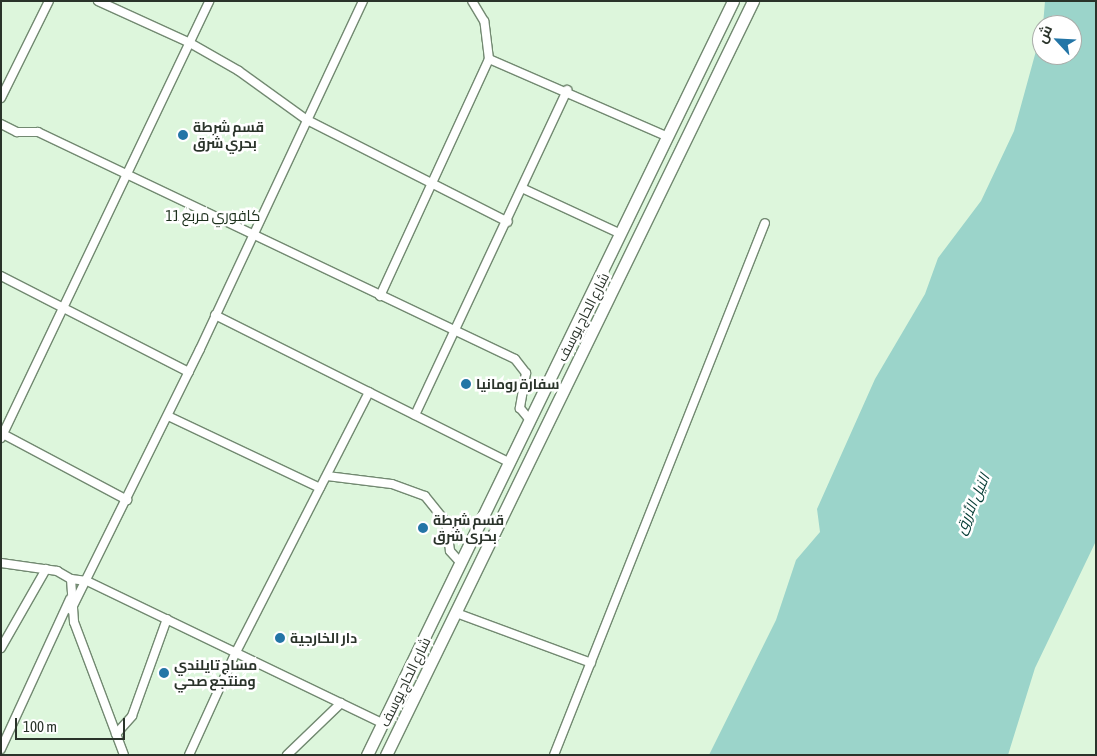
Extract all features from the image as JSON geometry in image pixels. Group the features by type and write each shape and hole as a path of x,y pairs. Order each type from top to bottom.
{"main road":[{"name":"شارع الحاج يوسف","path":"367,755 528,418 732,1"},
{"name":"شارع الحاج يوسف","path":"386,755 753,1"},
{"path":"460,562 477,570"}],"street":[{"path":"1,98 49,1"},
{"path":"98,1 190,43 240,71 307,120 508,222"},
{"path":"127,500 2,435 210,1"},
{"path":"71,610 168,416 363,1"},
{"path":"380,296 489,59 486,30 472,1"},
{"path":"489,59 567,90 666,136"},
{"path":"415,416 524,189 567,90"},
{"path":"1,124 17,132 38,132 255,233 380,296 456,330 522,366 526,373 520,408 528,418"},
{"path":"524,189 619,233"},
{"path":"554,755 766,223"},
{"path":"1,276 61,311 189,372"},
{"path":"216,315 507,462"},
{"path":"189,755 236,652 369,392"},
{"path":"168,416 320,488"},
{"path":"327,476 392,484 425,496 446,522 450,551 460,562"},
{"path":"1,563 46,569 70,579 87,581 382,723"},
{"path":"1,648 46,569"},
{"path":"70,579 73,593 71,610 124,755"},
{"path":"1,749 73,593"},
{"path":"456,613 591,663"},
{"path":"116,734 132,716 167,619"},
{"path":"288,755 341,703"}],"water":[{"name":"النيل الأزرق","path":"1045,1 1096,1 1096,541 1035,668 1008,755 709,755 776,620 796,560 820,532 817,509 875,379 925,294 938,258 981,201 1014,131 1032,65 1082,65 1082,15 1044,15"}],"place":[{"name":"قسم شرطة بحري شرق","path":"183,135"},
{"name":"سفارة رومانيا","path":"466,384"},
{"name":"قسم شرطة بحرى شرق","path":"423,528"},
{"name":"دار الخارجية","path":"280,638"},
{"name":"مساج تايلندي ومنتجع صحي","path":"164,673"}],"district":[{"name":"كافوري مربع 11","path":"213,216"}]}
